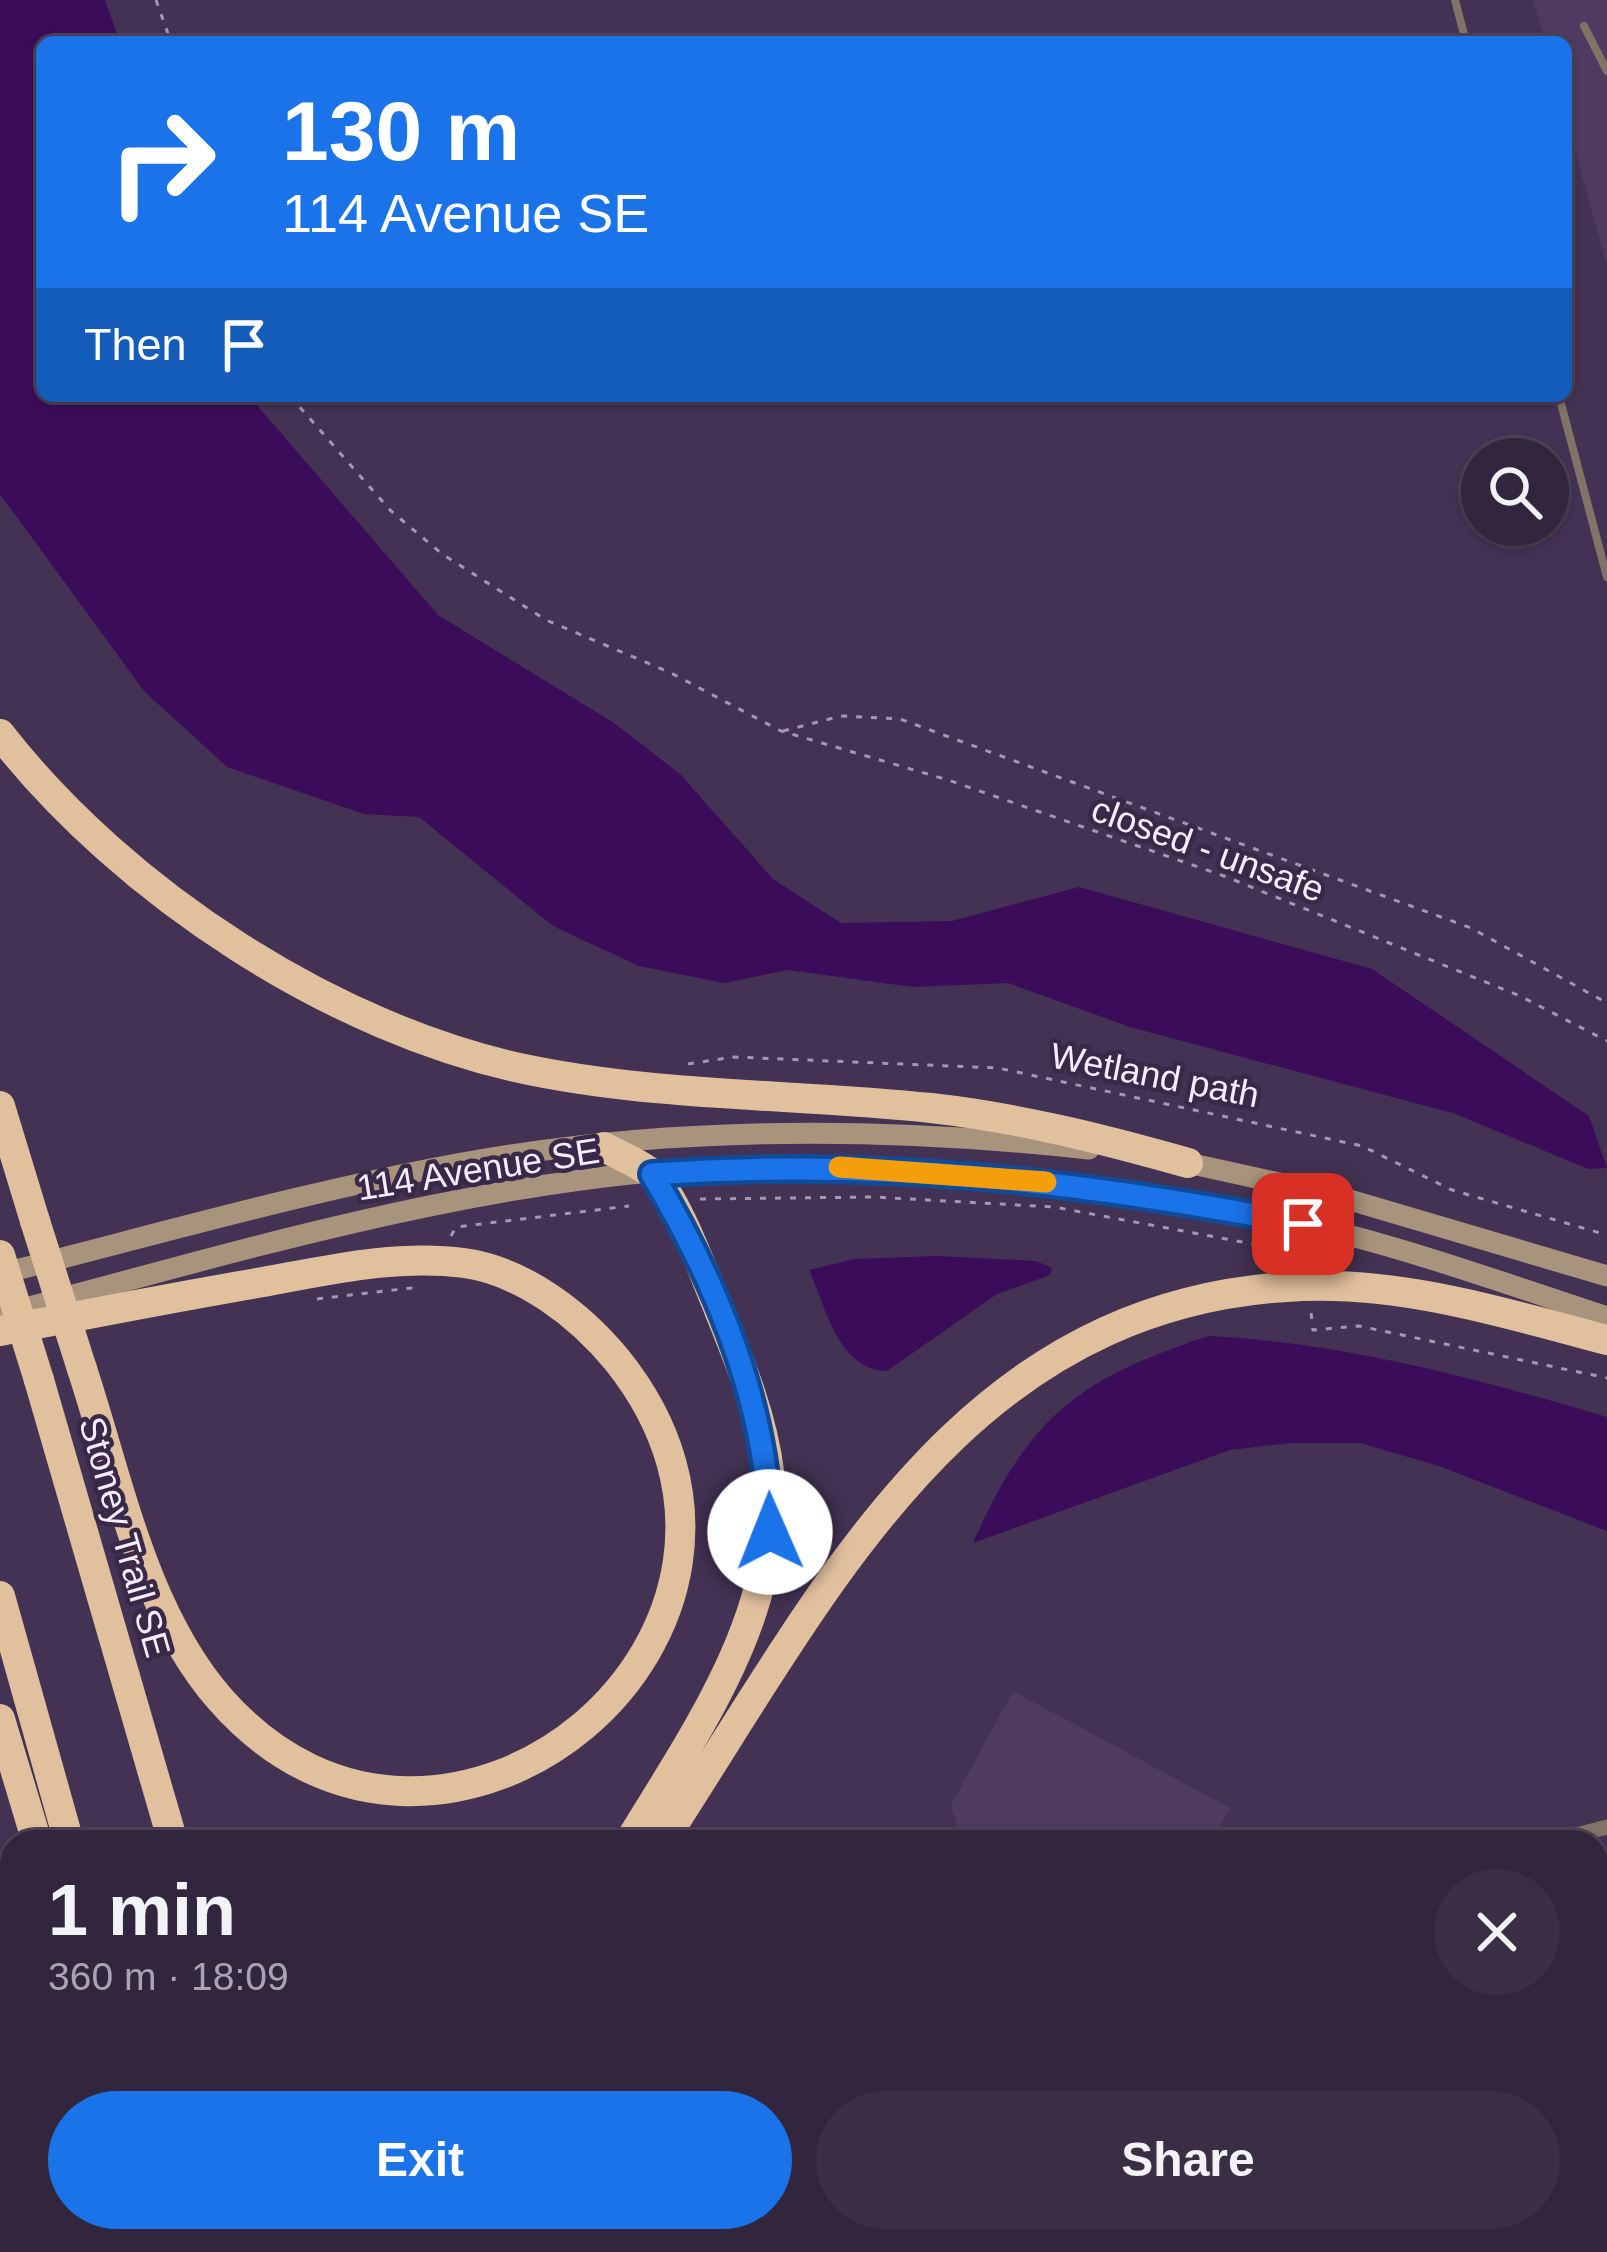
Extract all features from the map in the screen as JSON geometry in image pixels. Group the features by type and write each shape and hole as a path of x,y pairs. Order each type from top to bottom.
{"highway":[{"path":"0,734 43,790 119,862 302,984 412,1035 531,1071 658,1089 930,1108 1054,1125 1188,1163"},
{"path":"0,1106 35,1222 82,1369 175,1635 218,1697 252,1731 294,1760 345,1781 415,1791 484,1783 545,1755 587,1728 626,1688 654,1643 676,1586 680,1514 672,1464 655,1420 594,1332 557,1303 515,1280 468,1263 394,1260 0,1331"},
{"path":"604,1147 652,1174 706,1278 756,1412 769,1471 770,1532 757,1603 728,1671 636,1830"},
{"name":"Stoney Trail SE","path":"0,1255 170,1830"},
{"path":"670,1830 832,1582 908,1480 997,1395 1099,1333 1166,1306 1308,1285 1437,1298 1607,1340"},
{"path":"0,1595 66,1830"},
{"path":"0,1719 33,1830"}],"main road":[{"name":"114 Avenue SE","path":"0,1274 333,1189 483,1160 604,1147 869,1133 1004,1140 1188,1163 1333,1195 1607,1276"},
{"name":"114 Avenue SE","path":"0,1315 352,1223 652,1174 787,1165 1130,1191 1383,1245 1607,1317"}],"lane":[{"path":"1455,0 1464,36"},
{"path":"1584,26 1607,71"},
{"path":"1561,402 1607,577"}],"path":[{"path":"156,0 169,36"},
{"path":"295,402 390,510 442,554 546,620 669,672 781,731 841,716 900,719 1471,928 1607,1003"},
{"name":"closed - unsafe","path":"781,731 948,780 1102,838 1224,876 1499,987 1607,1041"},
{"name":"Wetland path","path":"682,1073 700,1059 734,1057 998,1068 1362,1146 1452,1190 1607,1235"},
{"path":"692,1199 874,1197 1054,1207 1296,1252 1307,1270"},
{"path":"448,1240 456,1227 629,1205"},
{"path":"1310,1306 1313,1330 1359,1326 1607,1378"}],"shaded area":[{"path":"0,0 105,0 118,36 36,36 36,402 254,402 438,615 614,723 680,774 773,879 841,923 952,921 1079,887 1372,969 1589,1116 1607,1168 1588,1169 1456,1114 1130,1027 1008,983 913,987 788,970 724,983 639,966 553,926 419,817 364,814 227,767 144,691 0,494"},
{"path":"1533,0 1607,0 1607,266 1572,140 1572,36 1543,36"},
{"path":"937,1256 1036,1261 1052,1268 1050,1275 997,1294 887,1371 857,1360 836,1335 809,1270 854,1259"},
{"path":"1209,1336 1361,1354 1607,1417 1607,1531 1439,1466 1360,1443 1290,1443 1230,1450 973,1543 1015,1463 1064,1408 1126,1368"},
{"path":"1013,1691 1230,1808 1218,1830 958,1830 951,1805"}],"slow traffic":[{"path":"839,1167 1046,1182"}],"route":[{"path":"770,1532 769,1471 756,1412 706,1278 652,1174 787,1165 1014,1178 1130,1191 1303,1224"}]}
